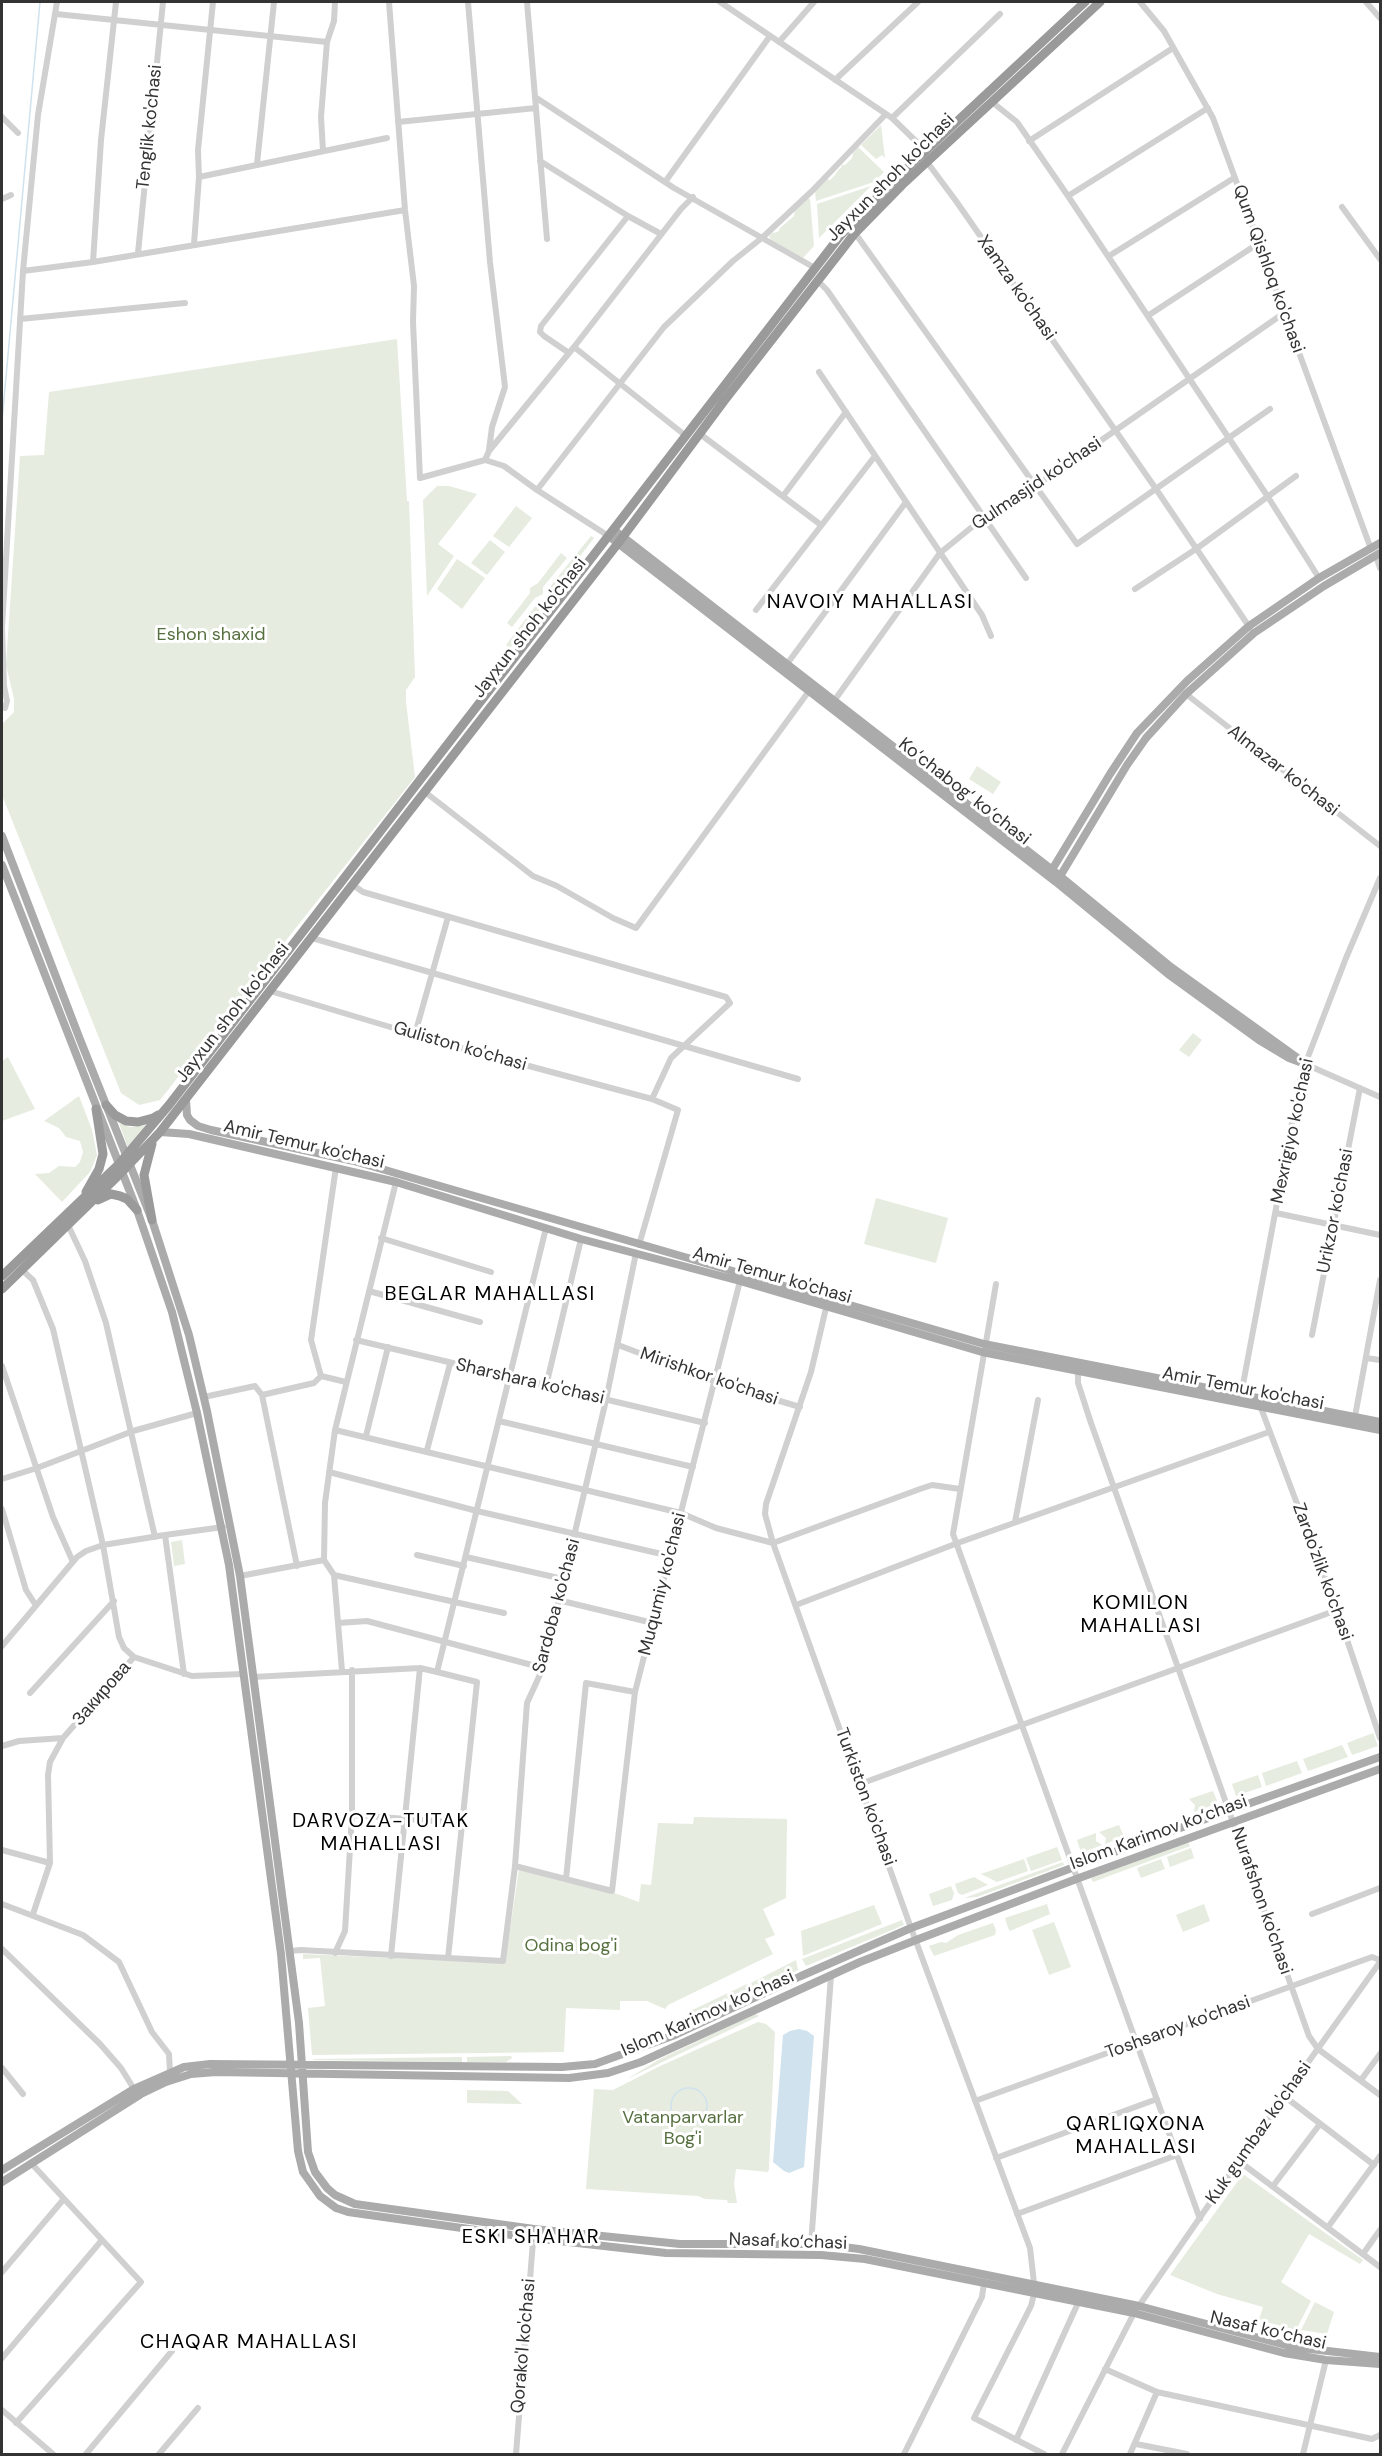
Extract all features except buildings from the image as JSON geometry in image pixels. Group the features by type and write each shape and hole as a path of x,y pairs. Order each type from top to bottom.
{"highway":[{"name":"Jayxun shoh ko'chasi","path":"128,1160 157,1136 353,885 469,726 559,610 612,533 815,268 863,210 1085,2"},
{"name":"Jayxun shoh ko'chasi","path":"559,610 621,539 699,434 855,233 927,162 1100,2"},
{"name":"Jayxun shoh ko'chasi","path":"2,1274 82,1205 128,1160 169,1105 425,785"},
{"path":"106,1105 115,1115 126,1121 138,1122 153,1118 169,1105"},
{"path":"82,1205 99,1169 103,1154 96,1109"},
{"path":"152,1220 144,1175 157,1136"},
{"path":"82,1205 111,1194 127,1199 137,1210"},
{"name":"Jayxun shoh ko'chasi","path":"2,1289 68,1225 82,1205"}],"main road":[{"name":"Ko‘chabog‘ ko‘chasi","path":"612,533 1058,879 1141,954 1259,1040 1289,1058 1305,1064"},
{"path":"1058,879 1146,738 1186,694 1254,633 1376,552 1380,543"},
{"path":"1050,873 1137,734 1187,681 1249,626 1319,578 1376,552"},
{"name":"Ko‘chabog‘ ko‘chasi","path":"729,625 787,664 812,690 834,701 1050,873"},
{"path":"2,836 152,1220 189,1335 204,1397 231,1552 243,1674 275,1875"},
{"path":"2,865 137,1210 172,1312 222,1527 240,1576 254,1677 275,1875"},
{"name":"Amir Temur ko'chasi","path":"186,1100 187,1115 198,1126 354,1161 983,1348 1241,1395 1354,1421 1380,1430"},
{"name":"Amir Temur ko'chasi","path":"157,1136 189,1134 396,1182 582,1239 740,1281 826,1308 1078,1372 1261,1408 1354,1421 1380,1422"},
{"path":"636,1253 639,1245"},
{"name":"Islom Karimov ko‘chasi","path":"2,2170 134,2089 184,2067 210,2064 580,2066 595,2064 647,2047 911,1928 1380,1757"},
{"name":"Islom Karimov ko‘chasi","path":"2,2182 141,2094 177,2077 216,2073 569,2078 590,2077 641,2062 916,1940 1078,1878 1380,1769"},
{"name":"Nasaf ko‘chasi","path":"275,1875 299,2024 308,2152 311,2164 320,2180 335,2195 355,2204 666,2253 821,2255 865,2259 1134,2313 1284,2353 1326,2360 1380,2364"},
{"name":"Nasaf ko‘chasi","path":"275,1875 300,2162 303,2172 314,2189 327,2203 342,2210 418,2223 533,2233 680,2244 811,2244 859,2249 1139,2306 1285,2345 1322,2352 1380,2356"},
{"path":"698,2025 702,2035"},
{"path":"418,2223 419,2214"}],"street":[{"path":"5,708 7,701 4,686 2,627 23,271 38,115 57,2"},
{"path":"93,262 101,140 116,2"},
{"name":"Tenglik ko'chasi","path":"138,253 163,2"},
{"path":"194,244 199,177 198,150 213,2"},
{"path":"257,164 274,2"},
{"path":"323,151 321,117 327,42 334,21 335,2"},
{"path":"389,2 405,210 414,286 413,322 420,478 485,460 504,466 537,490 612,533"},
{"path":"468,2 490,262 505,387 492,427 489,451"},
{"path":"527,2 547,239"},
{"path":"722,2 889,116 926,151 927,162"},
{"path":"779,42 814,2"},
{"path":"835,80 918,2"},
{"name":"Qum Qishloq ko'chasi","path":"1140,2 1159,23 1208,108 1376,552 1380,568"},
{"path":"1366,2 1380,18"},
{"path":"56,14 327,42"},
{"path":"537,490 664,327 1000,14"},
{"path":"665,182 770,36"},
{"path":"1029,141 1173,48"},
{"path":"535,97 665,182 815,268"},
{"path":"992,102 1017,122 1068,196 1269,497 1319,578"},
{"path":"398,122 536,108"},
{"path":"1068,196 1208,108"},
{"path":"2,117 18,133"},
{"path":"199,177 387,138"},
{"path":"540,161 628,216 662,234"},
{"name":"Xamza ko'chasi","path":"927,162 1254,633"},
{"path":"1109,256 1234,177"},
{"path":"2,199 11,195"},
{"path":"485,460 489,451 693,197"},
{"path":"1342,207 1380,259"},
{"path":"23,271 93,262 405,210"},
{"path":"628,216 541,326 540,332 571,350 620,384 686,436"},
{"path":"855,233 1077,544 1270,409"},
{"path":"1149,315 1259,243"},
{"path":"817,280 827,290 1026,578"},
{"path":"20,319 184,303"},
{"name":"Gulmasjid ko'chasi","path":"834,701 940,553 983,518 1037,485 1284,313"},
{"path":"819,372 982,615 991,636"},
{"path":"783,495 846,412"},
{"path":"699,434 821,525"},
{"path":"756,610 875,456"},
{"path":"1135,589 1197,549 1296,476"},
{"path":"787,664 906,502"},
{"path":"425,785 533,876 557,886 613,918 636,928 812,690"},
{"name":"Almazar ko'chasi","path":"1186,694 1380,846"},
{"name":"Mexrigiyo ko'chasi","path":"1241,1395 1305,1064 1380,878"},
{"path":"353,885 363,892 726,997 729,1003 671,1058 651,1099"},
{"path":"415,1034 448,917"},
{"path":"312,938 433,975 798,1079"},
{"name":"Guliston ko'chasi","path":"270,991 415,1034 651,1099 678,1110 639,1245"},
{"name":"Ko‘chabog‘ ko‘chasi","path":"1305,1064 1380,1097"},
{"name":"Urikzor ko'chasi","path":"1312,1335 1360,1088"},
{"path":"321,1376 311,1340 336,1167"},
{"path":"342,1671 334,1575 324,1560 328,1472 346,1382 396,1182"},
{"path":"1276,1214 1380,1235"},
{"path":"68,1225 85,1261 106,1323 133,1431 155,1537"},
{"path":"437,1672 546,1228"},
{"path":"381,1238 491,1272"},
{"path":"546,1386 582,1239"},
{"name":"Sardoba ko'chasi","path":"448,1958 503,1961 515,1866 527,1703 543,1668 576,1534 636,1253"},
{"path":"22,1270 33,1280 53,1329 103,1545 119,1637 124,1648 134,1657 192,1676 243,1674"},
{"path":"1354,1421 1380,1280"},
{"name":"Muqumiy ko'chasi","path":"566,1879 612,1891 635,1692 740,1281"},
{"path":"996,1284 960,1489 953,1534 955,1544 1200,2219"},
{"path":"369,1291 480,1322"},
{"name":"Turkiston ko'chasi","path":"826,1308 811,1372 766,1504 765,1514 773,1543 911,1928 1030,2248 1034,2283"},
{"name":"Sharshara ko'chasi","path":"356,1340 705,1423"},
{"name":"Mirishkor ko'chasi","path":"618,1345 716,1382 800,1407"},
{"path":"366,1436 388,1347"},
{"path":"1366,1358 1380,1360"},
{"path":"427,1450 450,1364"},
{"path":"2,1366 53,1517 73,1562"},
{"name":"Nurafshon ko'chasi","path":"1078,1372 1078,1383 1113,1486 1309,2036 1318,2049 1380,2095"},
{"path":"321,1376 346,1382"},
{"path":"262,1395 314,1383 321,1376"},
{"path":"204,1397 255,1386 262,1395 297,1566"},
{"path":"1015,1522 1038,1401"},
{"name":"Zardo'zlik ko'chasi","path":"1261,1408 1337,1610 1380,1738"},
{"path":"2,1479 133,1431 197,1413"},
{"path":"500,1421 693,1467"},
{"path":"335,1430 427,1450 681,1513 716,1528 773,1543 932,1485 960,1489"},
{"path":"796,1605 1113,1486 1269,1432"},
{"path":"328,1472 477,1511 670,1556"},
{"path":"2,1509 26,1590 35,1604"},
{"path":"3,1640 73,1562 86,1551 103,1545 222,1527"},
{"path":"165,1535 184,1674"},
{"path":"417,1555 464,1566"},
{"path":"466,1557 564,1579"},
{"path":"240,1576 324,1560"},
{"path":"334,1575 504,1613"},
{"path":"558,1600 654,1623"},
{"path":"30,1693 114,1601"},
{"path":"860,1784 1337,1610"},
{"path":"338,1623 367,1621 543,1668"},
{"name":"Закирова","path":"2,1746 19,1741 63,1738 134,1657"},
{"path":"254,1677 420,1668 477,1682 448,1958 289,1951"},
{"path":"391,1956 420,1668"},
{"path":"334,1953 345,1931 352,1815 352,1670"},
{"path":"515,1866 566,1879 586,1683 635,1692"},
{"path":"33,1914 50,1863 48,1775 50,1762 63,1738"},
{"path":"352,1815 405,1817 462,1823"},
{"path":"2,1850 50,1863"},
{"path":"1312,1914 1380,1888"},
{"path":"2,1904 83,1935 119,1962 152,2032 169,2055 170,2072"},
{"path":"2,1949 100,2044 121,2068 134,2089"},
{"name":"Toshsaroy ko'chasi","path":"975,2101 1372,1957 1380,1961"},
{"name":"Kuk gumbaz ko'chasi","path":"1062,2454 1134,2313 1380,1961"},
{"path":"811,2244 831,1976"},
{"path":"1361,2080 1380,2054"},
{"path":"2,2068 23,2094"},
{"path":"1284,2096 1374,2165"},
{"path":"996,2158 1157,2099"},
{"path":"1273,2186 1320,2124"},
{"path":"1017,2214 1177,2155"},
{"path":"1328,2227 1380,2156"},
{"path":"1239,2162 1380,2267"},
{"path":"16,2423 141,2282 31,2163"},
{"path":"2,2272 63,2200"},
{"path":"1363,2254 1380,2230"},
{"name":"Qorako'l ko'chasi","path":"516,2454 533,2233"},
{"path":"2,2358 102,2240"},
{"path":"904,2454 982,2297 984,2283"},
{"path":"1034,2294 1031,2306 974,2418 1044,2454"},
{"path":"1016,2440 1078,2303"},
{"path":"86,2454 172,2351"},
{"path":"1303,2454 1326,2360"},
{"path":"1105,2369 1157,2392 1372,2439 1380,2435"},
{"path":"1130,2454 1157,2392"},
{"path":"159,2454 198,2408"},
{"path":"2,2410 53,2454"},
{"path":"1136,2444 1187,2454"}],"green space":[{"path":"881,125 885,158 882,155 876,159 861,145"},
{"path":"858,147 884,172 874,182 816,201 815,191 852,158"},
{"path":"871,186 819,238 817,204"},
{"path":"806,198 810,199 814,246 803,258 771,240 769,236 778,232 794,216 795,210"},
{"name":"Eshon shaxid","path":"397,339 407,501 409,501 415,677 406,690 406,702 415,777 160,1100 139,1105 121,1093 2,795 2,724 14,712 14,699 6,665 20,456 44,455 49,392"},
{"path":"437,486 449,486 477,494 438,544 454,556 427,596 423,500"},
{"path":"516,506 532,518 509,547 493,536"},
{"path":"591,536 594,538 510,648 506,645 537,604 546,600 549,588"},
{"path":"490,540 505,552 487,575 471,563"},
{"path":"561,553 567,558 543,587 543,594 535,598 512,627 507,623 530,593 530,588 538,583"},
{"path":"457,559 485,578 462,609 437,589"},
{"path":"977,766 1001,782 993,794 969,779"},
{"path":"1193,1033 1202,1040 1189,1057 1179,1050"},
{"path":"8,1057 35,1109 2,1121 2,1061"},
{"path":"79,1096 92,1130 97,1155 90,1172 62,1202 35,1174 49,1173 59,1166 75,1167 80,1162 83,1152 80,1141 66,1137 59,1128 44,1121"},
{"path":"119,1123 130,1127 149,1125 128,1148"},
{"path":"876,1198 948,1218 936,1263 864,1244"},
{"path":"182,1540 185,1564 174,1566 171,1542"},
{"path":"1373,1733 1378,1746 1352,1755 1347,1743"},
{"path":"1342,1745 1348,1757 1308,1771 1303,1759"},
{"path":"1297,1761 1302,1773 1266,1786 1262,1773"},
{"path":"1258,1775 1262,1787 1236,1796 1232,1784"},
{"path":"1213,1791 1218,1803 1194,1812 1195,1805 1189,1799"},
{"name":"Odina bog'i","path":"694,1817 787,1819 786,1898 763,1909 775,1935 765,1939 773,1954 668,2005 665,2009 647,2001 620,2001 620,2010 566,2008 564,2052 312,2055 308,2008 325,2006 320,1958 303,1959 303,1954 505,1963 519,1869 609,1891 639,1902 641,1884 651,1885 658,1823 693,1824"},
{"path":"1119,1825 1124,1837 1105,1844 1106,1838 1099,1832"},
{"path":"1096,1833 1096,1841 1102,1845 1081,1853 1077,1840"},
{"path":"1188,1842 1190,1846 1093,1882 1091,1878"},
{"path":"1057,1847 1062,1860 1031,1871 1026,1858"},
{"path":"1191,1848 1194,1858 1170,1867 1167,1857"},
{"path":"1024,1859 1028,1871 997,1882 981,1874"},
{"path":"1161,1859 1165,1869 1141,1878 1137,1868"},
{"path":"1063,1862 1064,1865 977,1897 964,1898"},
{"path":"974,1877 988,1885 962,1895 958,1893 955,1884"},
{"path":"951,1886 954,1893 952,1900 933,1906 929,1894"},
{"path":"1047,1904 1050,1914 1010,1931 1005,1918"},
{"path":"1204,1904 1210,1921 1183,1932 1176,1915"},
{"path":"874,1905 882,1924 803,1956 801,1931"},
{"path":"902,1920 904,1925 806,1966 802,1959"},
{"path":"1054,1922 1071,1967 1049,1975 1032,1930"},
{"path":"993,1923 996,1930 995,1935 934,1956 929,1946 941,1942 946,1943 958,1935"},
{"path":"796,1960 798,1970 754,1990 751,1983"},
{"path":"747,1984 751,1991 690,2020 686,2013"},
{"path":"755,2014 759,2016 627,2079 660,2059"},
{"name":"Vatanparvarlar Bog'i","path":"758,2022 766,2024 775,2032 769,2169 768,2172 736,2169 734,2184 737,2203 698,2196 586,2189 594,2089 613,2090"},
{"path":"511,2056 512,2058 506,2062 467,2062 467,2057"},
{"path":"462,2057 462,2062 313,2060 314,2059"},
{"path":"467,2090 508,2091 522,2104 467,2103"},
{"path":"1243,2174 1363,2260 1360,2264 1309,2234 1281,2282 1311,2301 1296,2330 1259,2320 1263,2307 1217,2294 1170,2275"},
{"path":"1315,2302 1334,2312 1327,2334 1301,2330"}],"water":[{"path":"799,2029 814,2036 804,2167 789,2173 773,2162 783,2035"}],"waterway":[{"path":"2,421 40,2"},
{"path":"689,2088 702,2093 707,2106 702,2119 689,2124 676,2119 671,2106 676,2093 689,2088"}],"district":[{"name":"NAVOIY MAHALLASI","path":"870,603"},
{"name":"BEGLAR MAHALLASI","path":"490,1295"},
{"name":"KOMILON MAHALLASI","path":"1141,1616"},
{"name":"DARVOZA-TUTAK MAHALLASI","path":"381,1834"},
{"name":"QARLIQXONA MAHALLASI","path":"1136,2136"},
{"name":"ESKI SHAHAR","path":"531,2238"},
{"name":"CHAQAR MAHALLASI","path":"249,2343"}]}
